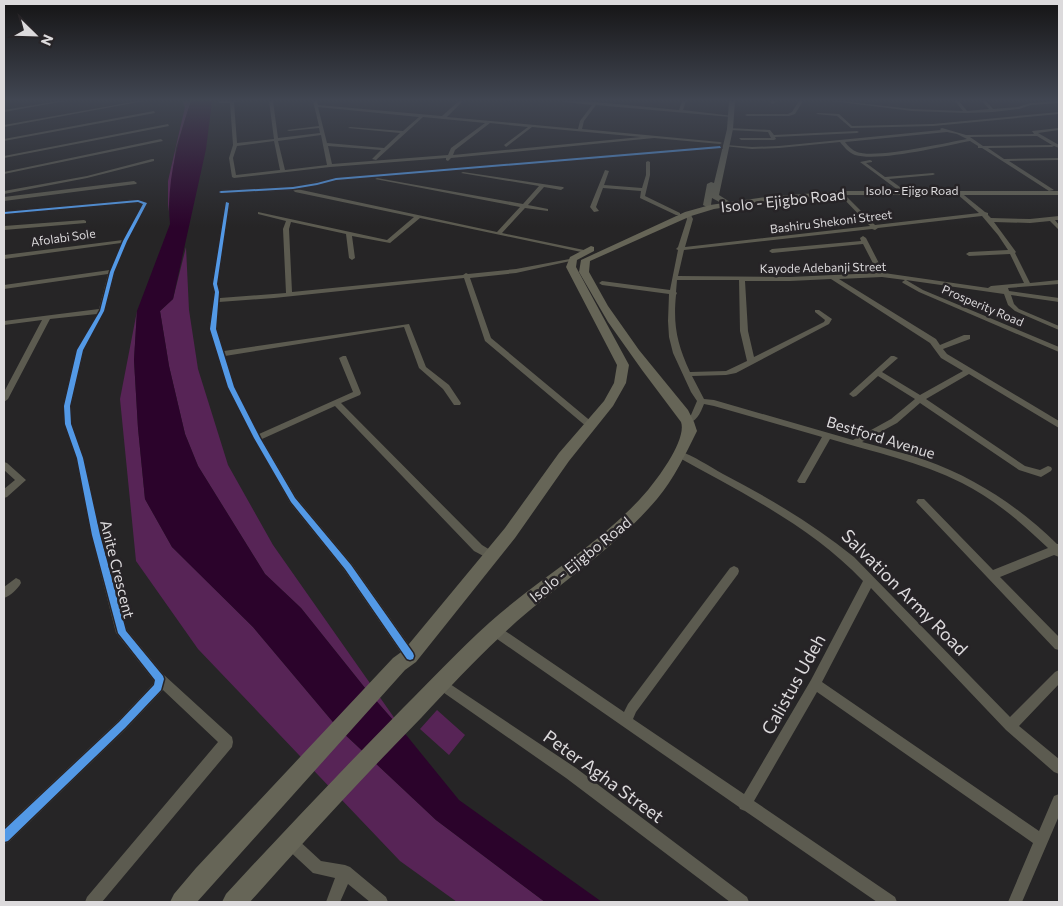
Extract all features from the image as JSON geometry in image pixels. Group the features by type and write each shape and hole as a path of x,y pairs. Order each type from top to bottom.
{"main road":[{"path":"723,145 715,195 716,198 726,202"},
{"path":"706,205 723,145"},
{"name":"Isolo - Ejigo Road","path":"706,205 814,192 902,190 1057,191"},
{"name":"Isolo - Ejigbo Road","path":"289,842 325,801 494,630 626,524 652,495 679,454 690,431 687,421 614,325 584,272 584,262 592,256 683,214 766,199 841,194 1057,191"},
{"name":"Isolo - Ejigbo Road","path":"579,256 706,205"},
{"path":"182,902 405,660 515,526 564,457 609,403 623,374 620,358 572,270 571,267 579,256"},
{"path":"620,358 637,357"},
{"path":"234,902 289,842"}],"street":[{"path":"4,157 72,143"},
{"path":"4,173 145,143"},
{"path":"249,143 235,145 231,158 234,177 330,166 590,143"},
{"path":"277,143 283,172"},
{"path":"374,159 389,143"},
{"path":"445,170 453,149 461,143"},
{"path":"506,146 510,143"},
{"path":"708,143 752,148 826,143"},
{"path":"778,143 780,147"},
{"path":"843,143 854,153 865,154 909,151 943,143"},
{"path":"975,143 1057,191"},
{"path":"330,166 325,144 384,148"},
{"path":"221,192 293,188 333,179 445,170 454,170 455,172 475,171 723,145"},
{"path":"980,147 1052,146"},
{"path":"1002,160 1059,159"},
{"path":"4,193 87,177 152,160"},
{"path":"870,161 862,162 902,190"},
{"path":"648,162 648,175 642,197 683,214 690,219 679,249 674,292 674,338 677,352 688,374 694,393 701,401 694,417 687,421"},
{"path":"475,171 560,188"},
{"path":"596,211 594,207 607,171"},
{"path":"885,178 933,174"},
{"path":"366,177 546,210"},
{"path":"4,199 134,183"},
{"path":"499,233 543,185"},
{"path":"601,186 644,190"},
{"path":"293,188 313,194 499,233 579,256"},
{"path":"959,193 991,220 1012,252 1028,285"},
{"path":"841,194 875,228"},
{"path":"4,214 144,201 145,205 125,241"},
{"path":"227,203 215,284 217,292 213,329 231,387 256,438 292,500 348,567 405,660"},
{"path":"260,212 388,242 419,216"},
{"name":"Bashiru Shekoni Street","path":"679,249 986,214"},
{"path":"991,220 1052,220 1059,218"},
{"path":"288,220 286,229 289,294"},
{"path":"1052,220 1059,228"},
{"path":"4,228 84,222"},
{"path":"858,230 882,275"},
{"path":"349,234 352,258"},
{"name":"Afolabi Sole","path":"4,257 125,241"},
{"name":"Anite Crescent","path":"92,902 227,742 160,679 122,634 96,535 80,458 71,438 68,424 67,406 80,350 102,311 112,272 125,241"},
{"path":"772,251 865,242"},
{"path":"969,254 1012,252"},
{"path":"216,300 516,271 579,256"},
{"path":"4,287 112,272"},
{"path":"466,275 488,339 590,425"},
{"name":"Kayode Adebanji Street","path":"675,278 742,279 882,275 1059,300"},
{"path":"832,277 933,341 944,356 1059,425"},
{"name":"Prosperity Road","path":"898,278 921,291 1059,350"},
{"path":"742,279 744,331 751,361"},
{"path":"602,282 674,292"},
{"path":"974,289 1059,282"},
{"path":"1004,287 1011,305 1017,310 1059,328"},
{"path":"4,323 102,311"},
{"path":"688,374 726,373 751,361 827,323 829,319 817,311"},
{"path":"4,399 47,318"},
{"path":"221,354 407,324 423,368 446,387 457,403"},
{"path":"939,348 967,337"},
{"path":"256,438 357,393 343,358"},
{"path":"852,394 894,358"},
{"path":"854,443 894,421 920,398 969,371"},
{"path":"878,373 920,398 1022,468 1041,474 1048,469"},
{"name":"Bestford Avenue","path":"701,401 828,435 923,464 968,481 1026,522 1058,550"},
{"path":"336,403 478,548 491,556"},
{"path":"802,481 828,435"},
{"name":"Salvation Army Road","path":"679,454 800,520 832,544 1010,726 1059,767"},
{"path":"4,465 21,480 4,494"},
{"path":"921,502 1059,645"},
{"path":"992,575 1058,550"},
{"path":"626,721 632,708 734,571"},
{"name":"Calistus Udeh","path":"745,804 815,684 869,581"},
{"path":"4,592 16,582"},
{"path":"494,630 890,902"},
{"path":"1010,726 1059,676"},
{"path":"4,837 122,725 158,687 160,679"},
{"path":"815,684 1042,841"},
{"name":"Peter Agha Street","path":"436,689 571,773 742,902"},
{"path":"1015,902 1059,801"},
{"path":"289,842 318,868 345,872 381,902"},
{"path":"333,902 345,872"}],"shaded area":[{"path":"177,143 178,143 168,212 168,181"},
{"path":"179,143 207,143 173,299 160,311 169,366 185,434 198,466 265,574 301,608 459,800 602,902 545,902 436,820 338,728 253,627 172,547 145,499 134,360 137,311 170,224 171,177"},
{"path":"186,247 189,310 198,369 228,465 273,545 407,736 365,688 301,608 265,574 198,466 185,434 169,366 160,311 173,299"},
{"path":"137,311 134,360 145,499 172,547 253,627 338,728 436,820 545,902 457,902 400,861 198,649 136,561 120,399"},
{"path":"437,710 465,735 449,755 420,729"}],"cycle path":[{"path":"221,192 293,188 336,179 720,147"},
{"path":"4,213 138,201 145,203 125,241 112,272 102,311 80,350 67,406 68,424 80,458 96,535 122,633 160,679 158,687 122,725 4,837"},
{"path":"227,203 215,284 217,292 213,329 231,387 257,438 293,500 348,567 410,656"}]}
